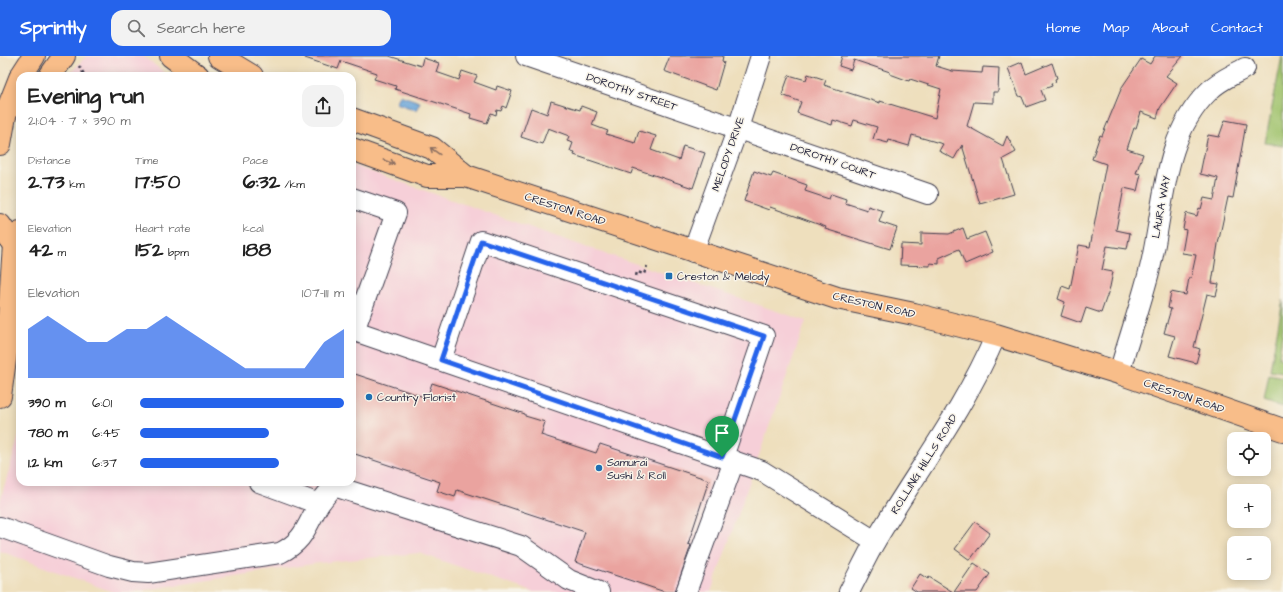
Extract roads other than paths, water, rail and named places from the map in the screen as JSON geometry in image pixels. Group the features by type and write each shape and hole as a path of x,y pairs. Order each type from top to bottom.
{"main road":[{"path":"24,72 34,56"},
{"path":"171,56 193,72"},
{"path":"219,56 245,72"},
{"path":"56,72 72,61"},
{"path":"0,144 5,116 16,89"},
{"name":"CRESTON ROAD","path":"356,120 432,148 466,176"},
{"name":"CRESTON ROAD","path":"356,150 427,176 466,176 693,252 837,298 914,314 996,335 1120,373 1283,430"},
{"path":"0,225 16,239"},
{"path":"0,396 4,345 16,256"}],"street":[{"name":"DOROTHY STREET","path":"526,56 738,128"},
{"name":"MELODY DRIVE","path":"693,252 738,128 761,56"},
{"name":"LAURA WAY","path":"1120,373 1150,268 1170,160 1176,139 1190,113 1210,90 1245,68"},
{"name":"DOROTHY COURT","path":"738,128 928,194"},
{"path":"356,199 396,214 356,322"},
{"path":"441,360 481,241 764,336 728,459 686,592"},
{"path":"356,331 762,471 875,541"},
{"name":"ROLLING HILLS ROAD","path":"849,592 875,541 966,396 982,368 996,335"},
{"path":"270,486 319,504"},
{"path":"0,527 109,566 133,572 148,573 280,553 293,547 303,536 319,504 334,486 521,546 569,580 599,592"}],"water":[{"path":"400,95 420,102 416,110 396,103"}],"place":[{"name":"Creston & Melody","path":"669,276"},
{"name":"Country Florist","path":"369,397"},
{"name":"Samurai Sushi & Roll","path":"599,468"}]}
